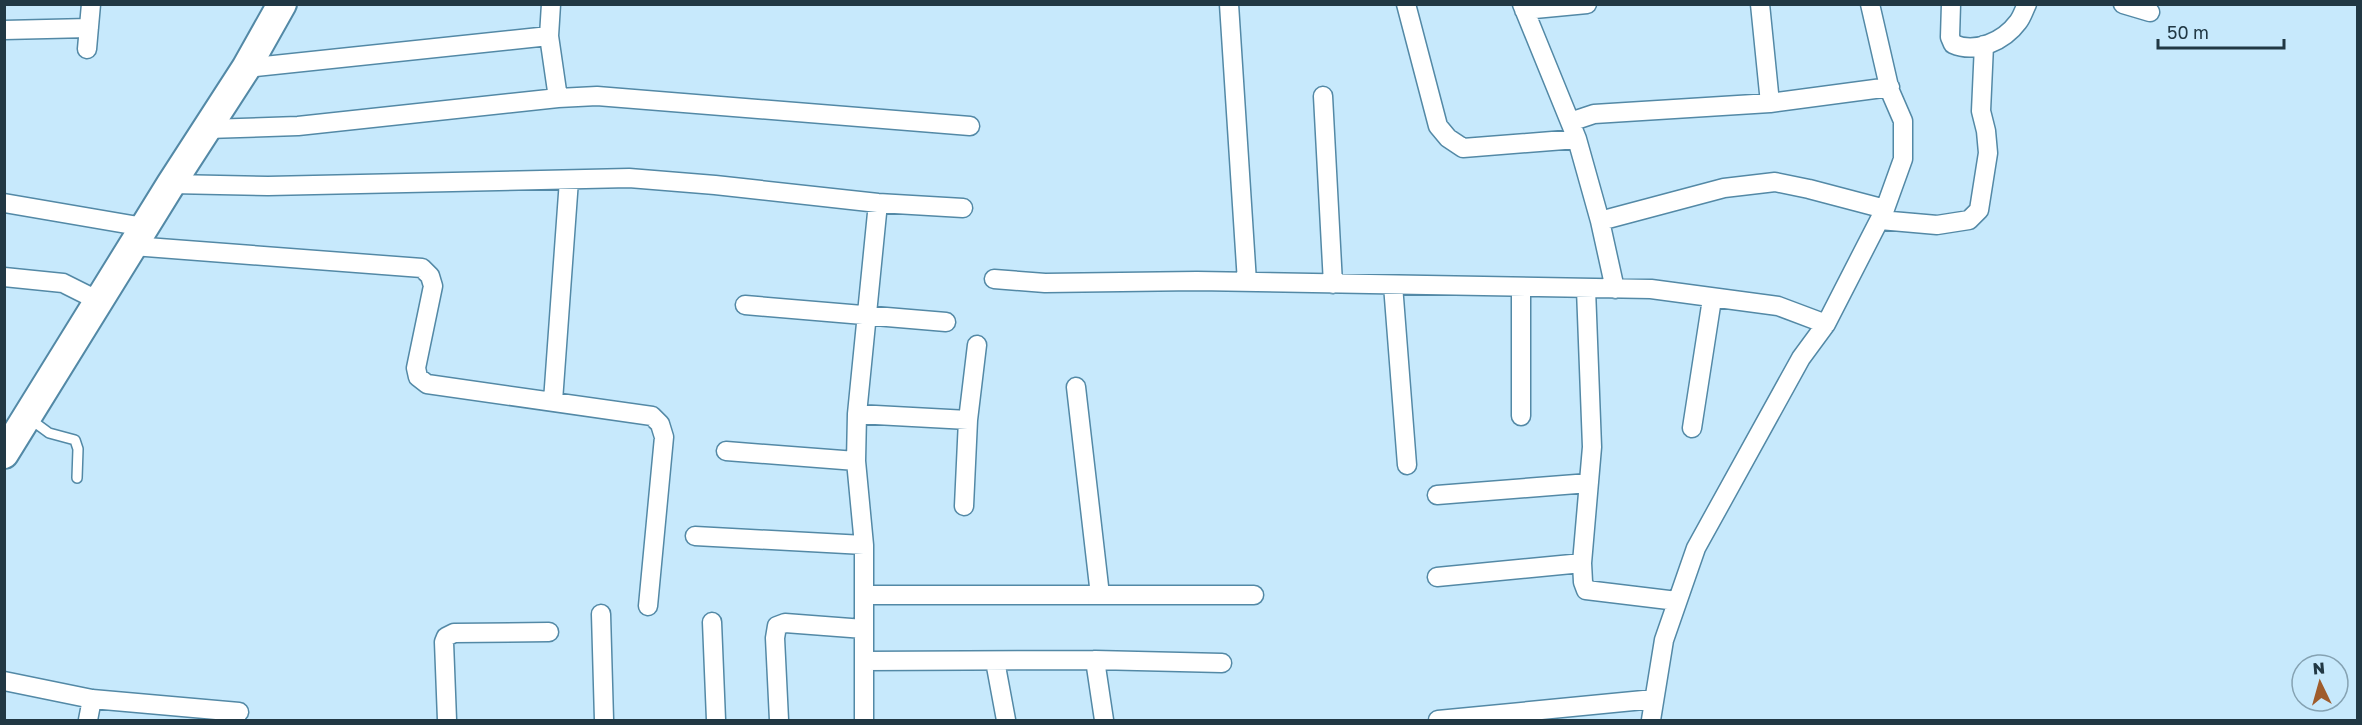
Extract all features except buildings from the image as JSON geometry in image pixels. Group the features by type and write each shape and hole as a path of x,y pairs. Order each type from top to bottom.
{"main road":[{"path":"4,454 138,236 246,68 282,4"}],"street":[{"path":"87,49 91,4"},
{"path":"551,4 549,36 558,98"},
{"path":"1229,4 1247,282"},
{"path":"1406,4 1438,126 1448,138 1463,148 1577,139"},
{"path":"1587,4 1523,7 1577,139 1600,220 1615,289"},
{"path":"1760,4 1770,103"},
{"path":"1651,720 1664,640 1696,548 1801,358 1826,324 1883,214 1903,159 1903,121 1890,87 1870,4"},
{"path":"1951,4 1950,37 1953,44 1964,49 2002,38 2018,22 2027,4"},
{"path":"2123,4 2150,12"},
{"path":"4,30 89,28"},
{"path":"246,68 549,36"},
{"path":"1600,220 1724,188 1775,182 1809,189 1883,214 1937,225 1969,220 1979,210 1988,153 1981,111 1984,45"},
{"path":"1570,122 1594,114 1770,103 1890,87"},
{"path":"207,129 298,126 558,98 597,96 970,126"},
{"path":"1323,96 1333,284"},
{"path":"171,184 268,186 628,178 878,203 963,208"},
{"path":"553,401 569,180"},
{"path":"4,203 138,236 422,268 430,276 433,286 416,368 418,377 427,384 652,416 660,424 664,437 648,606"},
{"path":"864,720 864,545 856,461 857,414 878,203"},
{"path":"4,277 63,283 99,301"},
{"path":"994,279 1045,283 1247,282 1586,290 1651,289 1712,299 1778,306 1826,324"},
{"path":"1393,285 1407,465"},
{"path":"1521,288 1521,416"},
{"path":"1586,290 1592,447 1582,563 1583,582 1586,590 1677,601"},
{"path":"1692,428 1712,299"},
{"path":"745,305 865,317 946,322"},
{"path":"964,506 968,420 977,345"},
{"path":"1076,387 1100,595"},
{"path":"857,414 968,420"},
{"path":"726,451 856,461"},
{"path":"1437,495 1589,483"},
{"path":"695,536 864,545"},
{"path":"1437,577 1582,563"},
{"path":"864,595 1254,595"},
{"path":"601,614 604,720"},
{"path":"712,622 716,720"},
{"path":"779,720 775,638 777,626 785,623 864,629"},
{"path":"447,720 444,642 446,637 454,633 549,632"},
{"path":"864,661 1095,660 1222,663"},
{"path":"1095,660 1104,720"},
{"path":"995,661 1006,720"},
{"path":"4,681 92,699 239,712"},
{"path":"88,720 92,699"},
{"path":"1438,720 1654,699"}],"lane":[{"path":"28,417 49,433 75,440 78,449 77,478"}]}
